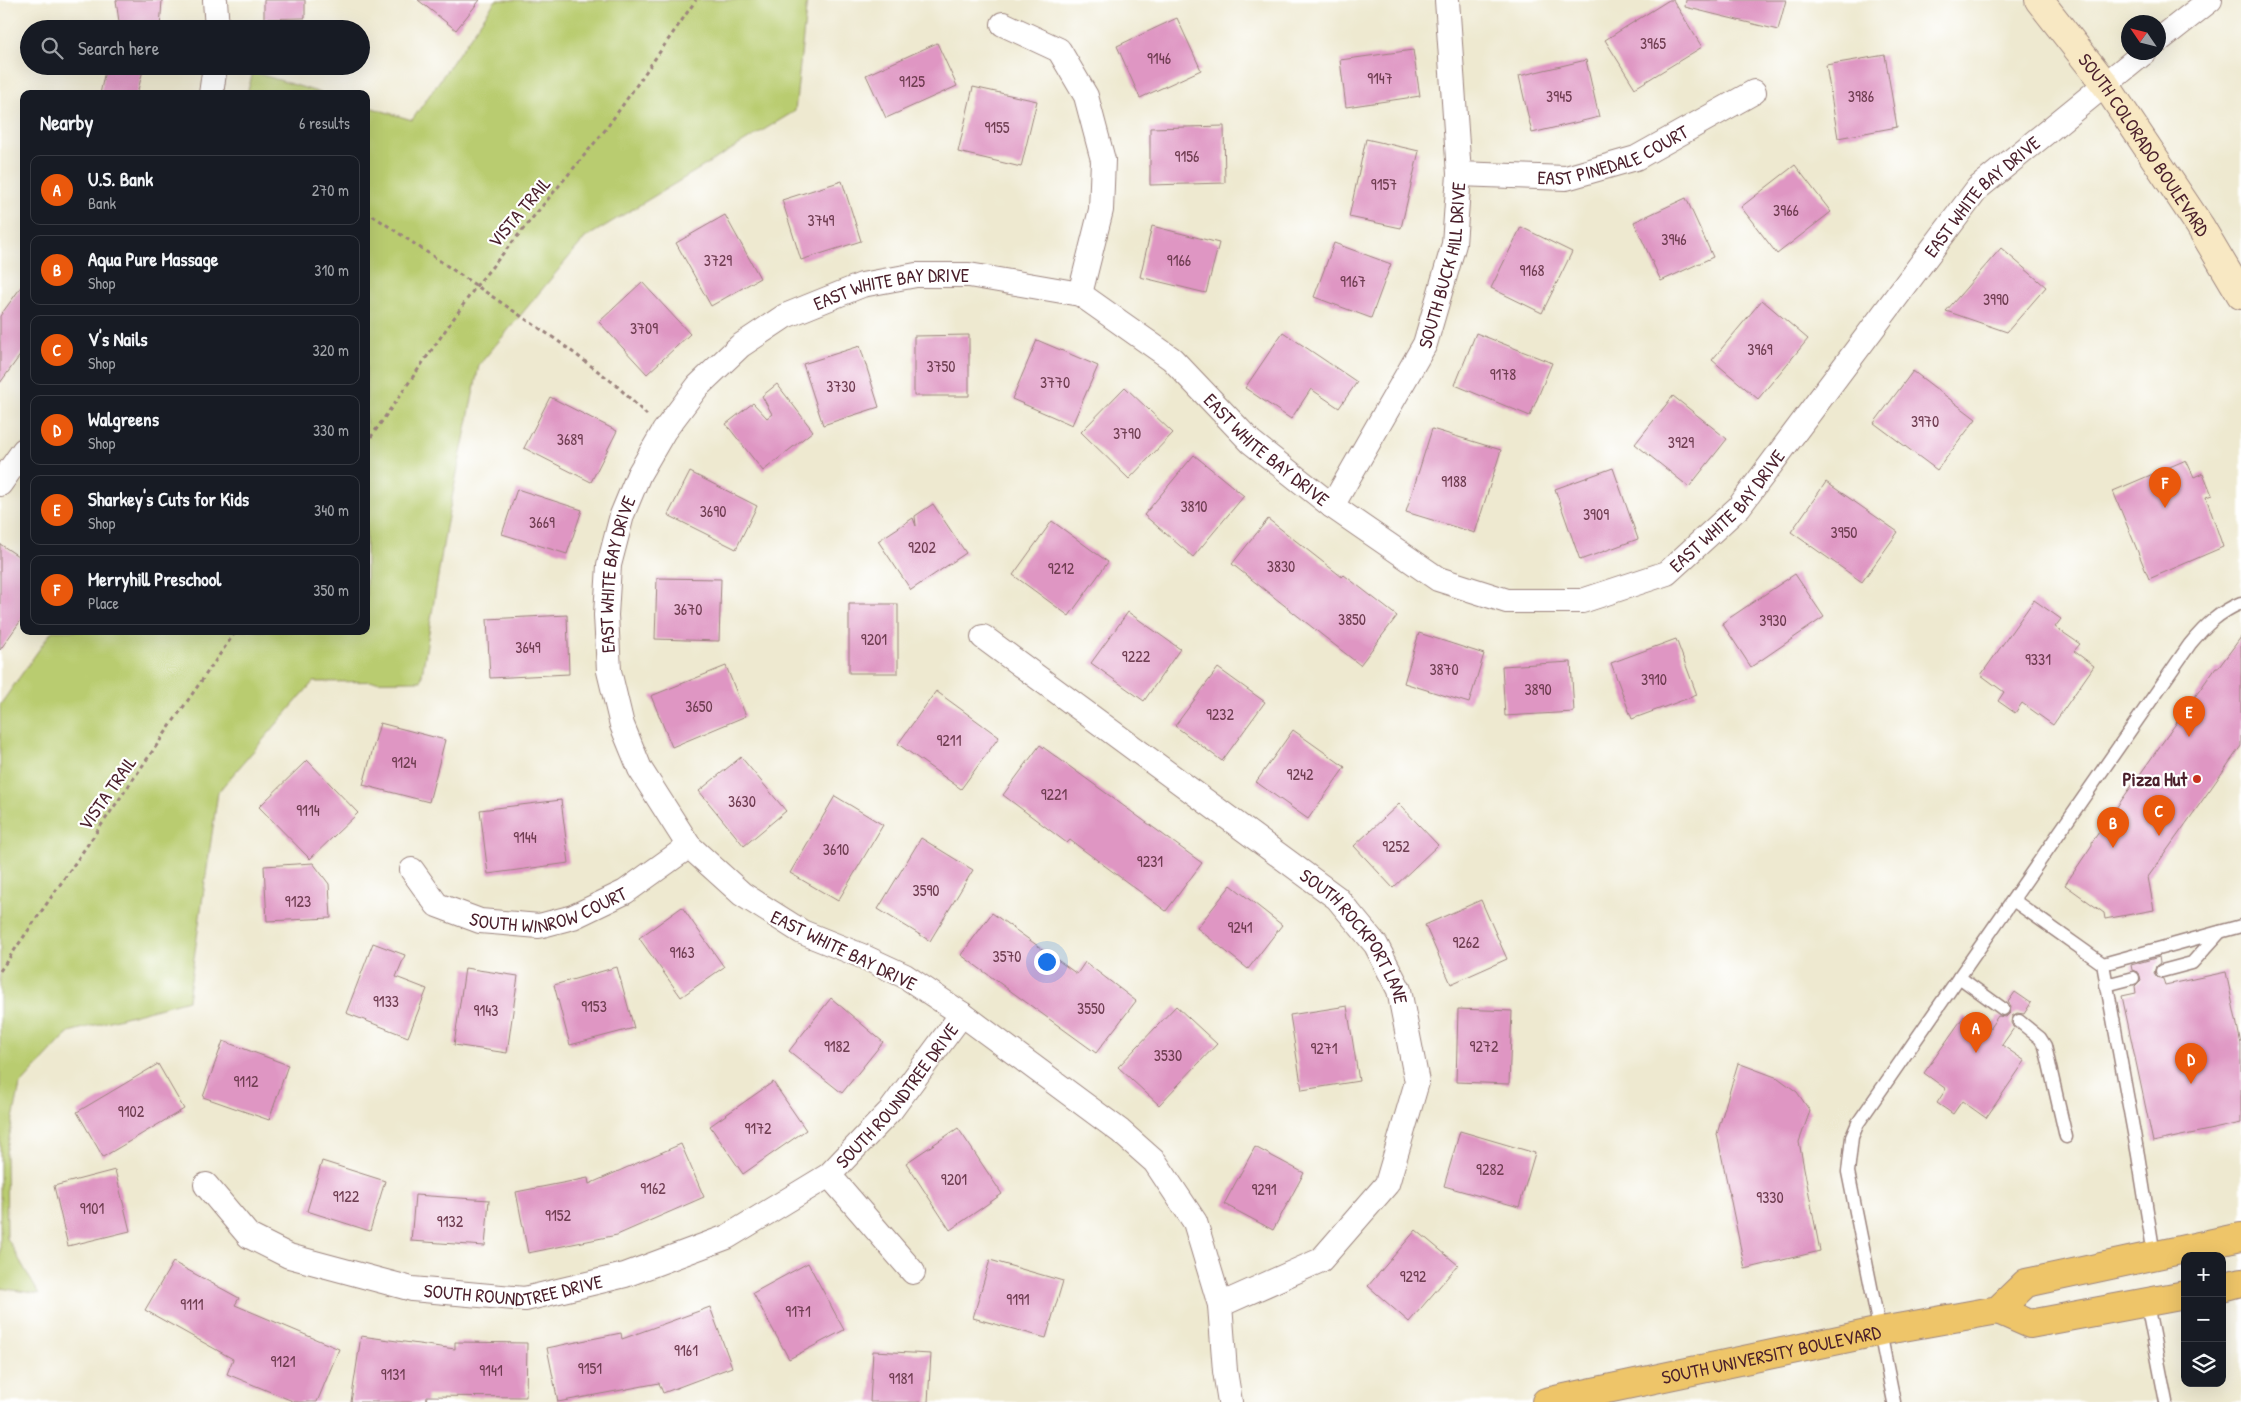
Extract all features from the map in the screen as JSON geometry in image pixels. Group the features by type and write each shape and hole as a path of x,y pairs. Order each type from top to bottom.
{"main road":[{"name":"SOUTH COLORADO BOULEVARD","path":"2039,0 2105,84 2200,226 2241,295"},
{"path":"2181,1296 2148,1304 2030,1324 1998,1310 2026,1282 2241,1237"},
{"path":"2226,1286 2241,1282"},
{"name":"SOUTH UNIVERSITY BOULEVARD","path":"1546,1402 1881,1332 1998,1310"}],"street":[{"path":"214,0 216,20"},
{"name":"SOUTH BUCK HILL DRIVE","path":"1332,506 1425,344 1454,244 1459,174 1447,0"},
{"path":"2166,35 2210,0"},
{"path":"1003,24 1059,50 1086,96 1103,160 1101,210 1080,294"},
{"name":"EAST WHITE BAY DRIVE","path":"1230,1401 1224,1371 1220,1305 1195,1222 1155,1162 1120,1131 962,1014 906,976 802,932 770,914 742,894 689,846 640,769 622,725 609,671 606,615 609,565 625,507 639,474 664,431 698,386 740,346 785,316 862,285 916,275 969,275 1080,294 1172,359 1251,442 1332,506 1438,580 1507,601 1582,601 1668,573 1739,507 1978,188 2135,60"},
{"path":"212,90 214,75"},
{"name":"EAST PINEDALE COURT","path":"1459,174 1566,178 1636,158 1754,92"},
{"path":"0,484 20,456"},
{"name":"SOUTH ROCKPORT LANE","path":"983,637 1337,898 1376,945 1399,990 1417,1082 1387,1184 1321,1260 1220,1305"},
{"name":"SOUTH WINROW COURT","path":"412,870 437,905 480,921 539,926 573,917 625,892 689,846"},
{"name":"SOUTH ROUNDTREE DRIVE","path":"206,1185 249,1236 289,1256 412,1289 525,1299 625,1275 727,1237 829,1175 892,1110 962,1014"},
{"name":"SOUTH ROUNDTREE DRIVE","path":"829,1175 913,1272"}],"lane":[{"path":"1894,1402 1848,1172 1852,1137 1858,1123 2190,644 2208,623 2227,609 2241,603"},
{"path":"2012,900 2103,964 2138,1155 2154,1255"},
{"path":"2103,964 2241,926"},
{"path":"2162,970 2192,964 2220,932"},
{"path":"1959,977 2003,1009"},
{"path":"2106,985 2133,978"},
{"path":"2019,1021 2040,1038 2045,1046 2066,1137"},
{"path":"2148,1304 2166,1402"}],"path":[{"name":"VISTA TRAIL","path":"370,438 477,285 606,129 696,0"},
{"path":"370,214 558,341 615,384 664,431"},
{"name":"VISTA TRAIL","path":"0,971 233,635"}],"green space":[{"path":"496,0 807,0 795,111 585,238 479,365 446,527 421,681 313,682 218,792 188,1000 69,1032 20,1085 6,1153 7,1238 39,1294 0,1288 0,705 49,635 370,635 370,107 412,120"},
{"path":"252,75 263,75 311,90 248,90"}],"building":[{"path":"116,0 162,0 161,20 119,20"},
{"path":"264,0 305,0 305,18 264,19"},
{"path":"418,0 480,0 456,30"},
{"path":"1669,0 1673,0 1702,47 1635,88 1605,40"},
{"path":"1686,0 1786,0 1778,30 1685,7"},
{"path":"1177,18 1201,70 1140,98 1117,46"},
{"path":"937,43 957,86 886,118 866,75"},
{"path":"1413,50 1420,96 1346,107 1340,60"},
{"path":"1885,55 1897,127 1838,138 1826,65"},
{"path":"1586,60 1599,117 1532,133 1519,76"},
{"path":"104,75 142,75 138,90 101,90"},
{"path":"973,87 1037,101 1021,167 958,152"},
{"path":"1224,126 1225,183 1150,185 1150,128"},
{"path":"1366,139 1419,151 1401,228 1349,217"},
{"path":"1795,165 1831,212 1777,254 1741,207"},
{"path":"842,181 861,241 801,260 782,200"},
{"path":"1686,198 1713,257 1661,281 1634,222"},
{"path":"725,215 760,278 711,306 676,243"},
{"path":"1152,226 1219,243 1206,293 1140,277"},
{"path":"1521,227 1572,252 1542,313 1491,288"},
{"path":"1334,243 1391,264 1371,318 1314,297"},
{"path":"2001,248 2046,287 2007,332 1946,311"},
{"path":"642,282 690,334 647,374 599,322"},
{"path":"20,288 20,356 0,383 0,316"},
{"path":"1762,300 1808,339 1758,399 1712,360"},
{"path":"1283,332 1357,382 1339,408 1311,389 1291,419 1245,388"},
{"path":"1476,333 1552,363 1530,416 1455,385"},
{"path":"969,335 969,396 914,396 914,336"},
{"path":"1037,340 1098,366 1072,425 1012,399"},
{"path":"860,346 879,407 823,425 803,364"},
{"path":"1913,371 1976,419 1937,470 1874,423"},
{"path":"777,384 813,431 763,471 726,424 753,403 767,418 772,414 762,396"},
{"path":"1125,387 1173,433 1129,479 1081,432"},
{"path":"1673,396 1727,439 1689,487 1635,444"},
{"path":"550,397 617,431 591,482 524,448"},
{"path":"1432,429 1501,450 1475,533 1406,512"},
{"path":"1194,455 1244,496 1193,557 1144,515"},
{"path":"2186,460 2194,477 2203,473 2212,495 2206,497 2223,547 2149,579 2113,491"},
{"path":"1613,468 1638,539 1580,560 1555,489"},
{"path":"690,472 757,506 736,549 668,515"},
{"path":"1826,482 1898,532 1862,582 1791,532"},
{"path":"517,489 582,510 567,554 502,534"},
{"path":"933,504 966,553 911,590 878,541 913,518 916,526 915,516"},
{"path":"1268,519 1342,577 1344,575 1397,616 1360,665 1232,564"},
{"path":"1052,521 1108,562 1069,616 1013,575"},
{"path":"0,544 20,557 20,622 0,650"},
{"path":"1795,574 1824,617 1751,667 1722,623"},
{"path":"657,578 721,579 719,641 655,639"},
{"path":"2034,600 2061,619 2055,627 2080,644 2074,651 2094,666 2053,725 2022,703 2015,713 1998,701 2004,692 1981,675"},
{"path":"849,604 898,604 898,673 849,673"},
{"path":"1128,612 1180,649 1144,701 1091,663"},
{"path":"567,615 569,674 490,678 487,619"},
{"path":"1419,633 1484,654 1469,703 1404,683"},
{"path":"2241,637 2241,746 2148,877 2154,910 2105,919 2104,913 2065,885 2092,845 2092,842 2216,667 2219,667"},
{"path":"1676,639 1697,695 1632,719 1611,663"},
{"path":"1571,662 1574,712 1505,716 1502,666"},
{"path":"726,666 746,716 672,747 651,696"},
{"path":"1218,668 1265,702 1222,761 1175,726"},
{"path":"936,691 999,737 961,789 898,744"},
{"path":"380,723 445,740 429,802 363,785"},
{"path":"1293,730 1345,767 1308,819 1256,782"},
{"path":"1040,745 1202,863 1166,911 1070,840 1067,843 1003,795"},
{"path":"741,757 786,811 744,846 699,791"},
{"path":"307,760 358,813 310,859 259,807"},
{"path":"835,796 883,825 838,901 790,873"},
{"path":"561,800 569,863 488,874 480,810"},
{"path":"1399,804 1438,845 1393,888 1354,846"},
{"path":"921,838 973,870 930,941 878,909"},
{"path":"313,863 329,884 331,918 267,921 264,866"},
{"path":"1231,885 1282,925 1248,969 1197,928"},
{"path":"1481,900 1507,959 1451,984 1425,925"},
{"path":"682,907 724,967 681,997 639,938"},
{"path":"992,913 1077,974 1085,962 1136,1001 1096,1053 961,955"},
{"path":"373,943 405,955 396,977 427,989 408,1037 346,1013"},
{"path":"2159,957 2160,963 2156,966 2154,973 2157,977 2163,979 2165,985 2226,972 2241,1044 2241,1123 2153,1142 2122,996 2136,993 2135,986 2141,980 2139,973 2132,970 2131,965"},
{"path":"617,967 634,1028 570,1045 554,985"},
{"path":"465,968 518,976 507,1053 454,1045"},
{"path":"2015,992 2031,1003 2024,1014 2017,1013 2012,1016 2011,1023 2014,1028 2002,1045 2025,1061 1986,1118 1962,1101 1953,1114 1937,1103 1946,1089 1924,1073 1964,1016 1987,1032 1998,1016 2006,1017 2010,1013 2011,1006 2008,1002"},
{"path":"831,998 883,1042 842,1093 789,1051"},
{"path":"1176,1006 1217,1044 1159,1105 1118,1067"},
{"path":"1347,1006 1359,1081 1302,1090 1290,1015"},
{"path":"1458,1009 1512,1011 1509,1084 1456,1082"},
{"path":"223,1041 288,1065 269,1120 203,1097"},
{"path":"1738,1063 1778,1078 1797,1092 1810,1111 1799,1142 1820,1251 1745,1269 1717,1134"},
{"path":"158,1064 184,1109 103,1157 77,1112"},
{"path":"773,1082 806,1130 743,1174 710,1126"},
{"path":"958,1128 1002,1194 950,1230 906,1163"},
{"path":"1460,1131 1535,1153 1519,1207 1444,1186"},
{"path":"681,1144 704,1197 617,1235 528,1253 516,1192 588,1178 589,1184"},
{"path":"1255,1147 1304,1173 1273,1230 1224,1204"},
{"path":"322,1161 385,1181 370,1231 307,1211"},
{"path":"115,1170 130,1231 68,1246 54,1186"},
{"path":"415,1195 489,1200 485,1246 411,1241"},
{"path":"1416,1230 1458,1265 1409,1322 1368,1286"},
{"path":"990,1260 1063,1281 1046,1338 973,1318"},
{"path":"173,1262 239,1298 235,1305 339,1349 317,1402 295,1402 227,1374 233,1359 145,1310"},
{"path":"808,1263 844,1330 789,1359 753,1293"},
{"path":"710,1307 732,1367 663,1393 659,1383 558,1402 547,1348 621,1333 622,1339"},
{"path":"361,1336 455,1349 455,1342 527,1343 526,1397 427,1396 426,1402 351,1402"},
{"path":"873,1351 931,1354 928,1402 870,1402"}],"place":[{"name":"Merryhill Preschool","path":"2165,508"},
{"name":"Sharkey's Cuts for Kids","path":"2189,737"},
{"name":"Pizza Hut","path":"2197,779"},
{"name":"V's Nails","path":"2159,836"},
{"name":"Aqua Pure Massage","path":"2113,848"},
{"name":"U.S. Bank","path":"1976,1053"},
{"name":"Walgreens","path":"2191,1084"}]}
